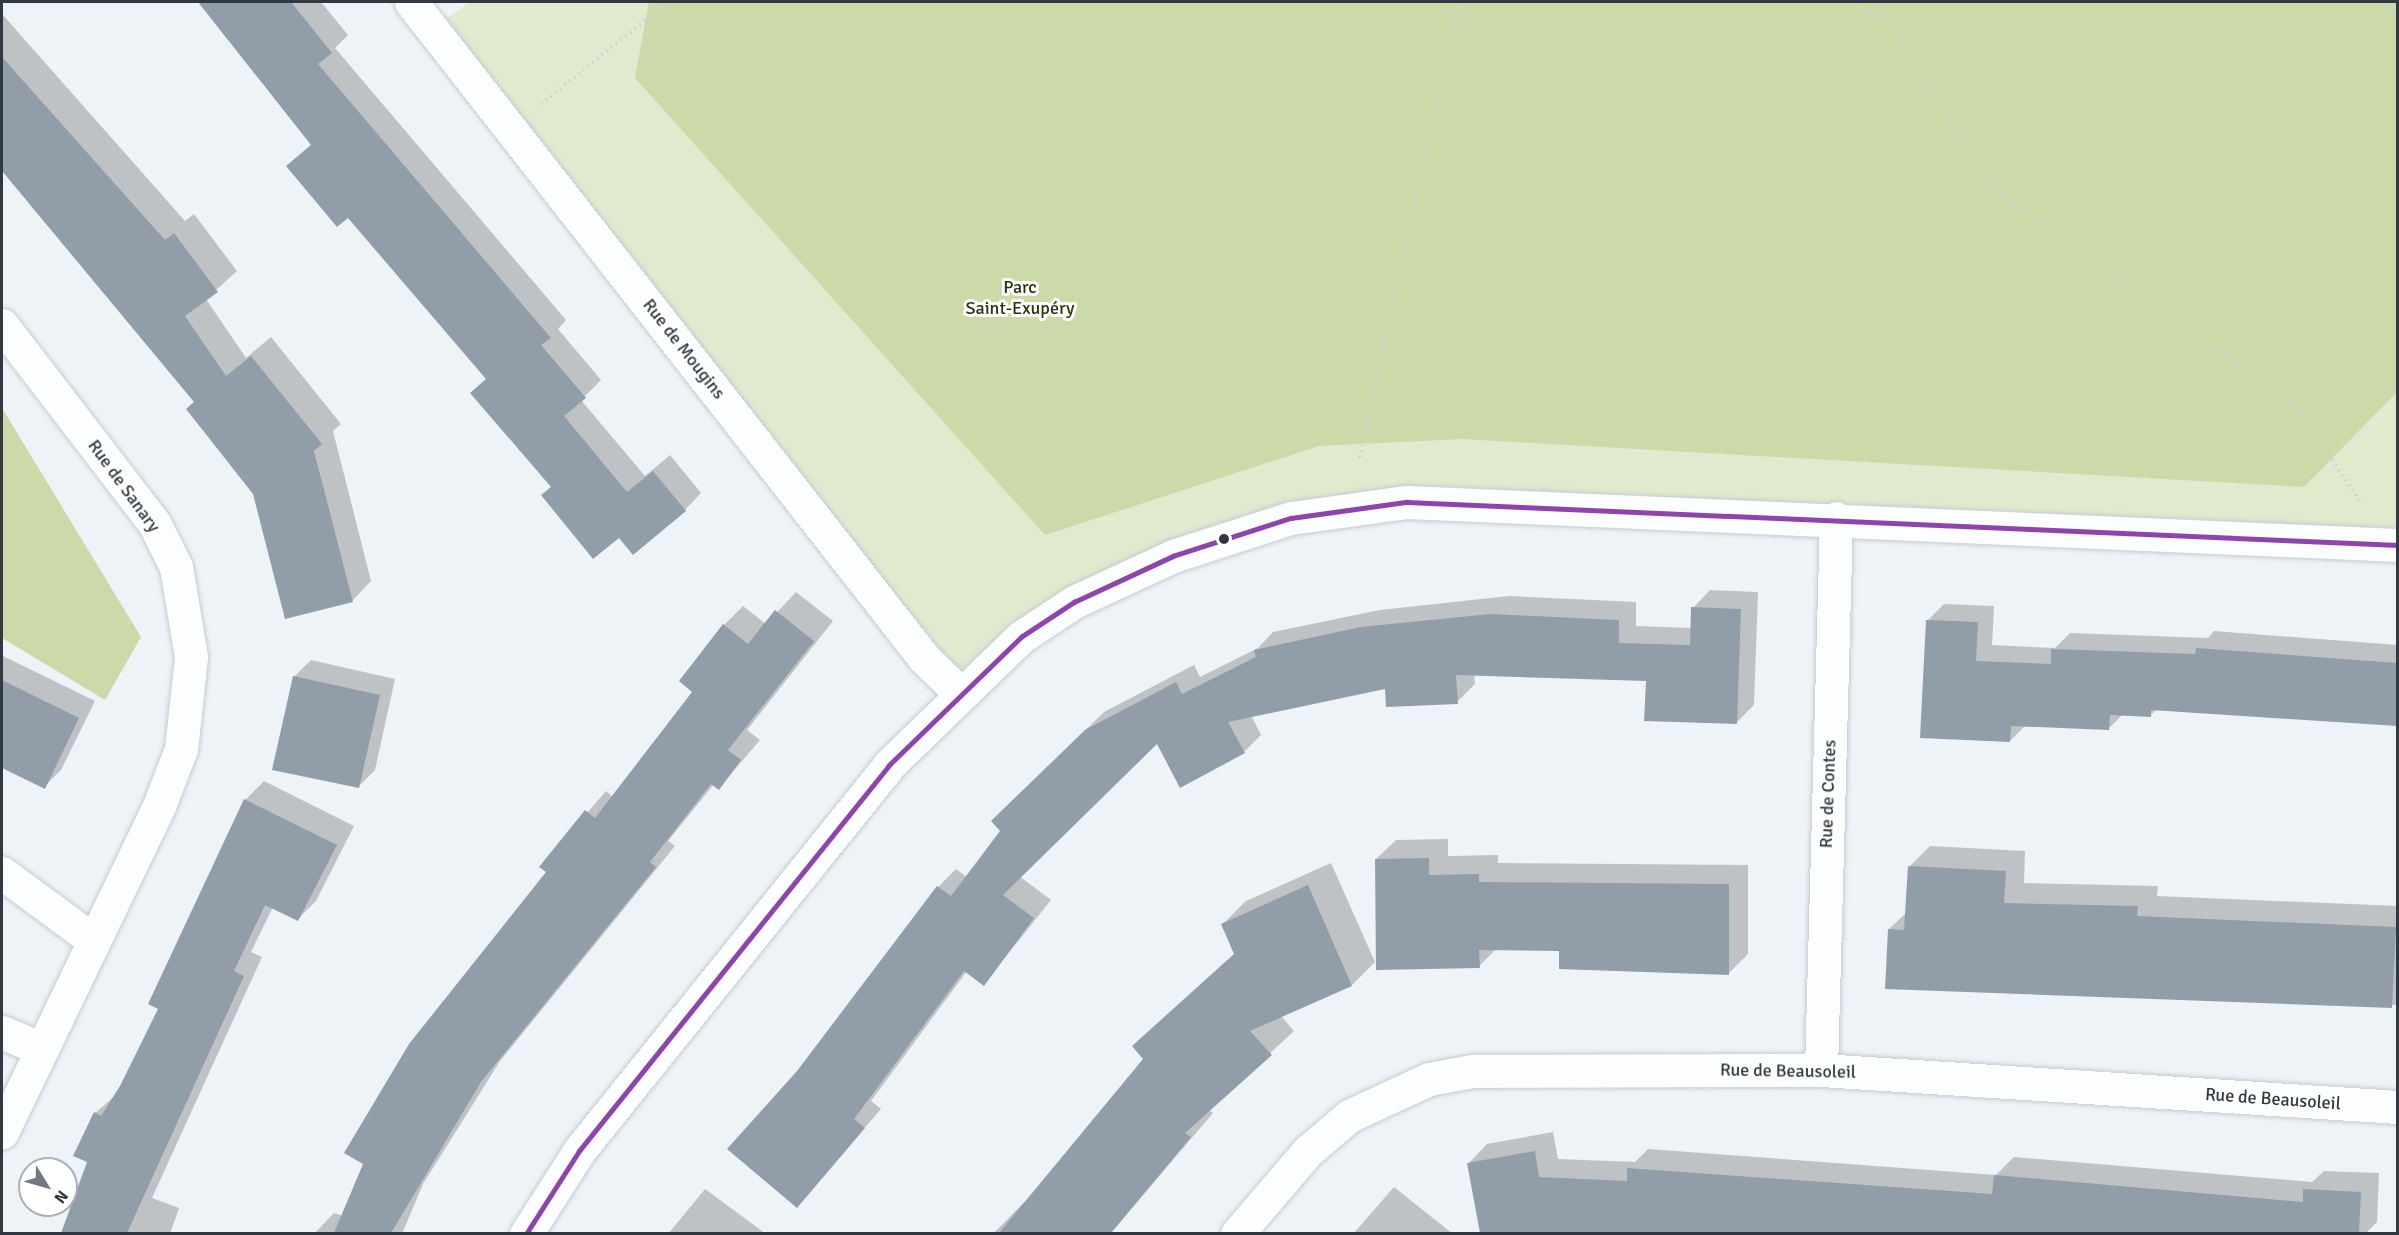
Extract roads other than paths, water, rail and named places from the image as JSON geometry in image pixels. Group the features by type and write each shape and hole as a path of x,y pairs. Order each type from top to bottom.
{"street":[{"name":"Rue de Mougins","path":"411,2 512,127 924,658 960,693"},
{"name":"Rue de Sanary","path":"2,325 154,523 176,567 185,609 191,657 181,749 93,940 39,1048 2,1132"},
{"path":"526,1233 579,1151 889,765 960,693 1021,637 1074,602 1173,556 1291,518 1407,502 1836,518 2384,544"},
{"name":"Rue de Contes","path":"1821,1070 1836,518"},
{"path":"2,873 93,940"},
{"path":"2,1032 39,1048"},
{"name":"Rue de Beausoleil","path":"1237,1233 1308,1151 1349,1116 1429,1078 1472,1071 1821,1070 2397,1107"}],"park label":[{"name":"Parc Saint-Exupéry","path":"1020,298"}]}
